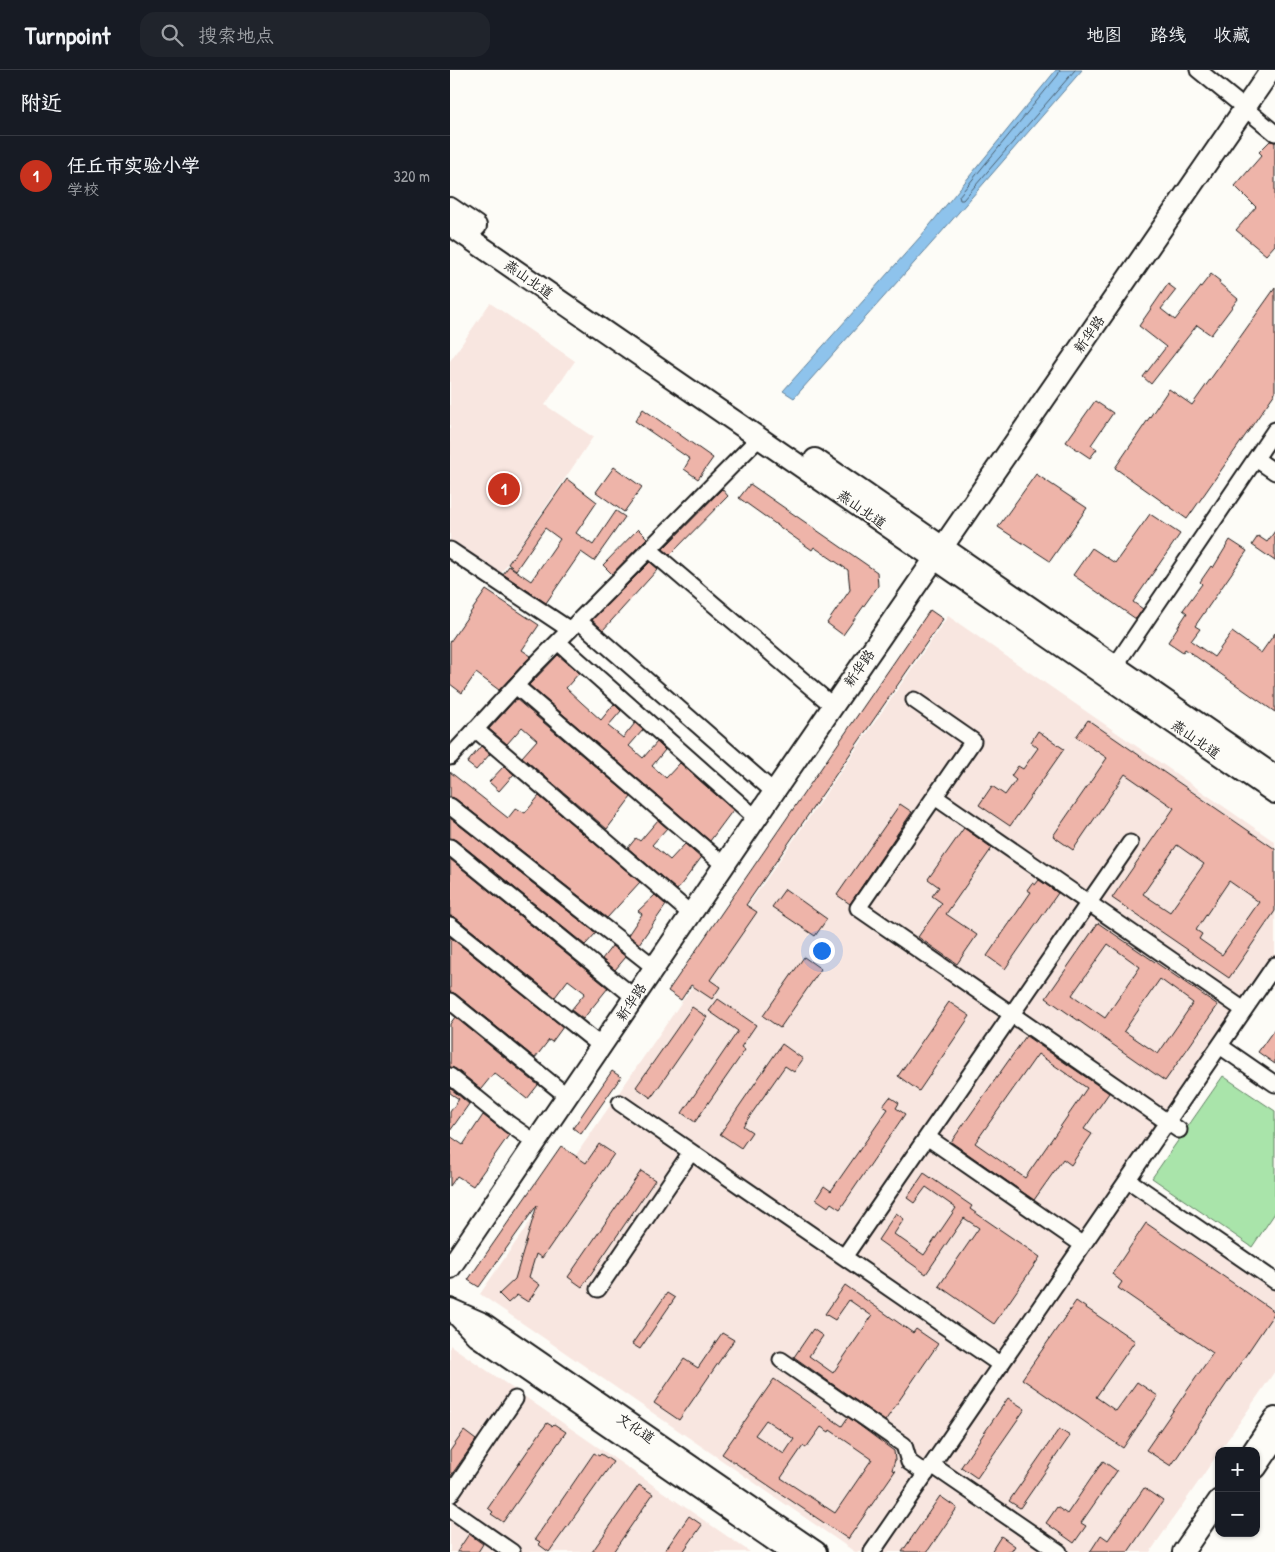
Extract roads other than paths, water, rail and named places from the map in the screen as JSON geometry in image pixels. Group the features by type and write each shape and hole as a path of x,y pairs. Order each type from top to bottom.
{"main road":[{"name":"新华路","path":"450,1268 690,914 1271,70"},
{"name":"燕山北道","path":"450,208 1275,793"},
{"name":"燕山北道","path":"450,225 759,438 1115,666 1275,776"},
{"name":"文化道","path":"451,1310 477,1336 791,1552"},
{"name":"文化道","path":"451,1310 484,1324 816,1552"},
{"path":"1255,1447 1275,1418"},
{"path":"1260,1462 1275,1440"},
{"path":"1183,1552 1215,1506"},
{"path":"1199,1552 1215,1528"}],"street":[{"path":"1198,70 1275,133"},
{"path":"1115,666 1275,430"},
{"path":"450,757 558,642 759,438"},
{"path":"1256,459 1275,472"},
{"path":"450,550 574,626 774,792"},
{"path":"650,550 833,706"},
{"path":"558,642 756,818"},
{"path":"516,686 724,865"},
{"path":"914,700 973,741 858,908 1174,1126"},
{"path":"475,730 690,914"},
{"path":"935,797 1244,1010"},
{"path":"450,806 654,967"},
{"path":"844,1257 1130,843"},
{"path":"450,847 634,997"},
{"path":"450,925 601,1046"},
{"path":"872,1552 1128,1180 1174,1126 1220,1046 1275,965"},
{"path":"450,1001 567,1096"},
{"path":"1220,1046 1275,1084"},
{"path":"450,1076 509,1124 535,1142"},
{"path":"620,1103 1001,1365"},
{"path":"927,1137 1083,1245"},
{"path":"598,1289 691,1152"},
{"path":"1128,1180 1275,1281"},
{"path":"781,1360 904,1444 909,1462 929,1469 1060,1552"},
{"path":"450,1495 515,1400"},
{"path":"450,1509 512,1552"}],"water":[{"path":"1056,70 1082,70 794,398 783,391 921,236"}],"place":[{"name":"任丘市实验小学","path":"504,489"}]}
